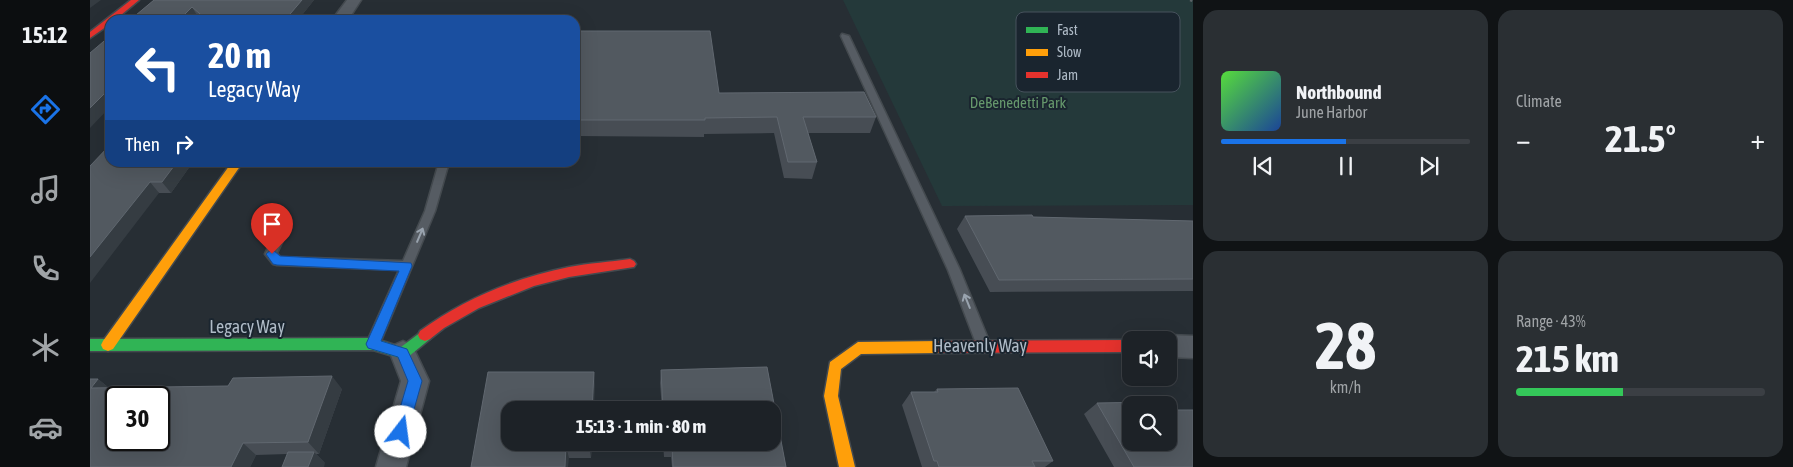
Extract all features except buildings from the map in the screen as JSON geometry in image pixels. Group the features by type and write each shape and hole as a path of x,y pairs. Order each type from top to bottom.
{"street":[{"path":"116,15 135,0"},
{"path":"344,15 354,0"},
{"path":"90,36 105,24"},
{"path":"108,345 234,167"},
{"path":"391,467 415,381 402,353 436,326 493,295 568,272 630,264"},
{"name":"Legacy Way","path":"90,345 373,344 402,353"},
{"name":"Heavenly Way","path":"847,467 831,396 835,366 858,348 1122,346"},
{"path":"1177,346 1193,347"}],"lane":[{"path":"845,36 954,270 984,346"},
{"path":"373,344 430,211 443,167"},
{"path":"277,240 272,254 277,261 406,266"}],"green space":[{"name":"DeBenedetti Park","path":"843,0 1193,0 1193,205 942,206"}],"traffic: fast":[{"path":"90,345 373,344 403,353 425,335"}],"traffic: slow":[{"path":"108,345 234,167"},
{"path":"847,467 831,396 835,366 858,348 940,347"}],"traffic: jam":[{"path":"116,15 135,0"},
{"path":"90,36 105,24"},
{"path":"425,335 475,304 532,281 584,269 630,264"},
{"path":"940,347 1122,346"}],"route":[{"path":"272,254 277,261 406,266 373,344 402,353 415,381 401,432"}]}
